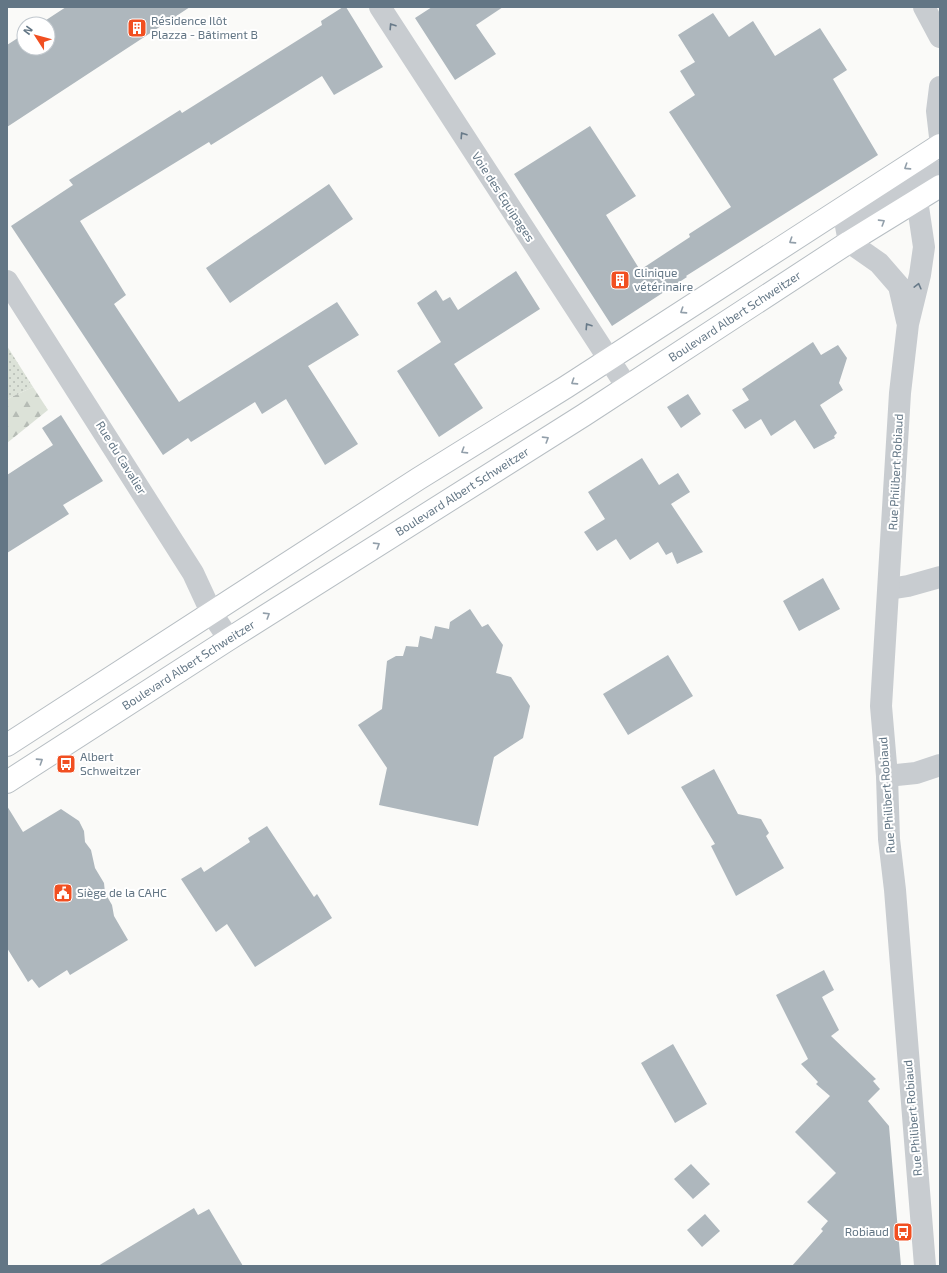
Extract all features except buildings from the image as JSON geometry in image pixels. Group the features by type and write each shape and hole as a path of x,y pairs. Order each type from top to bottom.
{"main road":[{"path":"7,745 212,614 418,479 609,359 940,146"},
{"name":"Boulevard Albert Schweitzer","path":"7,782 229,639 627,387 848,234 908,196 940,186"}],"street":[{"name":"Voie des Equipages","path":"380,7 627,387"},
{"path":"924,7 940,37"},
{"path":"940,87 937,111 940,137"},
{"path":"908,196 940,166"},
{"path":"908,196 918,185 940,171"},
{"name":"Rue Philibert Robiaud","path":"908,196 924,247 920,275 908,324 900,393 881,706 887,776 889,839 896,898 925,1266"},
{"path":"825,220 848,234"},
{"name":"Rue Philibert Robiaud","path":"848,234 879,263 899,286 908,324"},
{"name":"Rue du Cavalier","path":"7,281 189,566 212,614 229,639"},
{"path":"888,589 908,586 940,577"},
{"path":"887,776 916,773 940,765"}],"green space":[{"path":"7,346 33,387 7,399"},
{"path":"33,387 48,410 7,443 7,399"}],"place":[{"name":"Résidence Ilôt Plazza - Bâtiment B","path":"137,28"},
{"name":"Clinique vétérinaire","path":"620,280"},
{"name":"Albert Schweitzer","path":"66,764"},
{"name":"Siège de la CAHC","path":"63,893"},
{"name":"Robiaud","path":"903,1232"}]}
